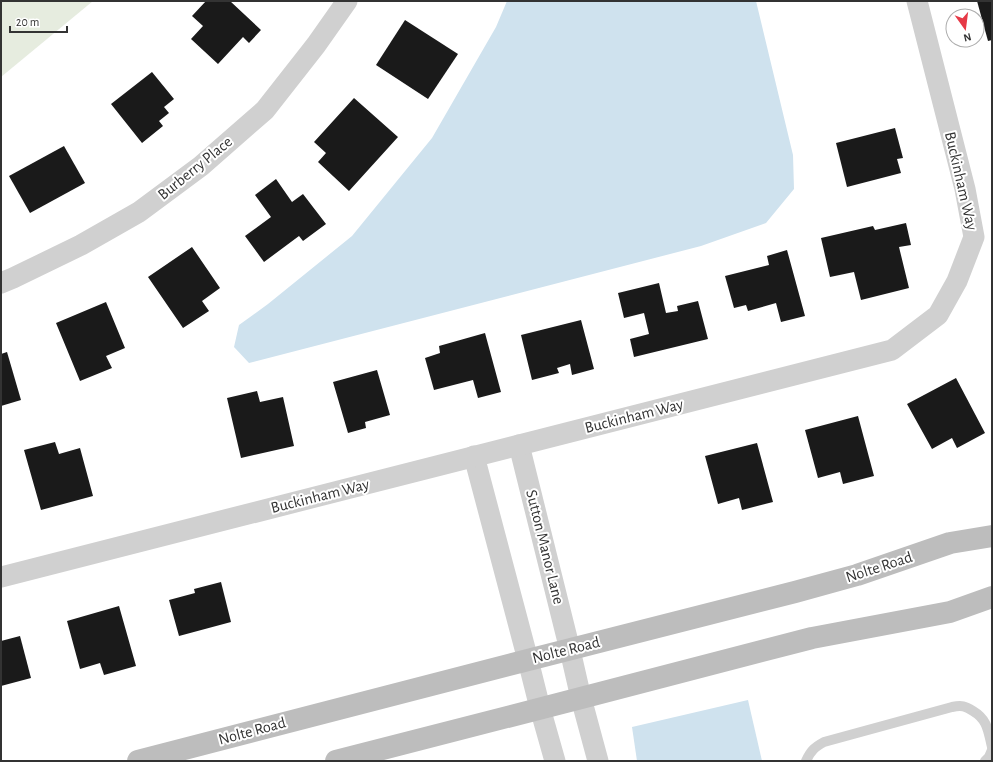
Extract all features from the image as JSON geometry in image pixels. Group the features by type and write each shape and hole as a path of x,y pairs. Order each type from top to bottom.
{"street":[{"name":"Burberry Place","path":"1,283 81,245 139,212 202,166 265,110 316,45 347,1"},
{"name":"Buckinham Way","path":"1,577 892,350 938,315 957,281 974,237 965,189 918,1"},
{"name":"Sutton Manor Lane","path":"519,445 581,698 598,761"},
{"path":"474,456 555,761"},
{"name":"Nolte Road","path":"138,761 857,575 950,543 992,536"},
{"path":"336,761 812,638 950,612 992,597"}],"lane":[{"path":"806,761 810,752 824,742 952,707 961,706 983,718 988,729 992,747"},
{"path":"985,761 989,757 992,750"}],"shaded area":[{"path":"1,1 93,1 1,77"}],"water":[{"path":"507,1 756,1 793,155 794,189 766,223 701,246 249,363 234,347 239,325 268,304 352,236 432,138 496,27"},
{"path":"748,700 762,761 637,761 632,727"}],"building":[{"path":"206,1 230,1 261,30 249,43 243,37 218,64 191,39 203,26 192,16"},
{"path":"977,1 992,1 992,40 988,41 985,30 985,8 979,8"},
{"path":"405,20 458,54 428,99 376,65"},
{"path":"152,72 174,99 164,107 169,113 159,121 163,126 142,143 111,104"},
{"path":"354,98 398,137 349,191 318,162 326,153 314,142"},
{"path":"895,128 903,158 897,159 901,173 847,187 836,143"},
{"path":"64,146 85,183 30,213 9,176"},
{"path":"276,179 292,202 303,194 326,224 303,241 299,236 264,262 245,236 271,217 255,195"},
{"path":"906,223 911,245 899,247 909,288 861,300 854,272 830,277 821,238 873,226 875,230"},
{"path":"192,247 220,288 202,301 209,311 183,328 148,277"},
{"path":"787,250 805,316 781,322 776,303 748,311 746,305 734,308 725,276 769,265 767,256"},
{"path":"659,283 666,313 678,311 677,306 698,301 708,339 634,357 630,339 649,334 644,313 624,318 618,293"},
{"path":"106,302 125,348 106,356 112,368 80,381 56,323"},
{"path":"581,320 594,369 572,375 570,364 557,368 559,373 532,380 521,335"},
{"path":"485,333 501,392 478,398 473,380 434,390 425,358 440,353 439,346"},
{"path":"7,352 21,400 1,406 1,354"},
{"path":"377,370 390,415 365,422 366,428 348,433 333,382"},
{"path":"956,378 985,433 957,448 952,438 932,449 907,404"},
{"path":"257,391 260,402 283,397 294,446 241,458 227,398"},
{"path":"858,416 874,476 843,484 840,472 818,478 805,430"},
{"path":"55,442 59,454 80,448 93,496 41,510 24,450"},
{"path":"757,443 773,502 742,510 739,498 718,504 705,456"},
{"path":"221,582 231,622 179,636 169,600 195,593 194,589"},
{"path":"119,606 136,666 104,675 100,663 80,669 67,621"},
{"path":"20,636 31,678 1,686 1,641"}]}
